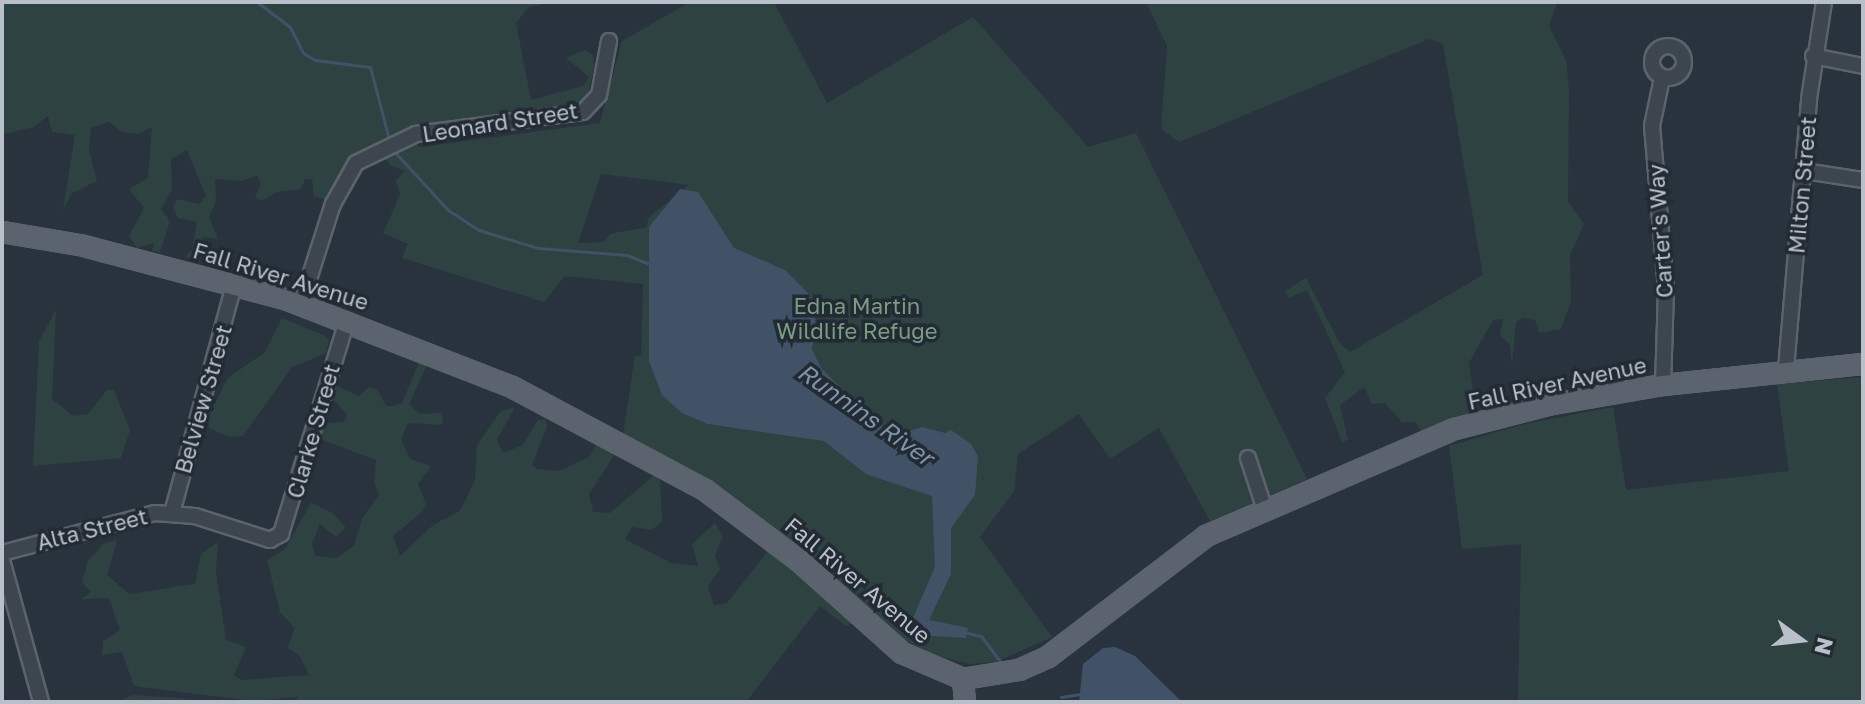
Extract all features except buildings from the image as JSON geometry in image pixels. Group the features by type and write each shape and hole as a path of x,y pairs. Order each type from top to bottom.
{"main road":[{"name":"Fall River Avenue","path":"2,232 80,245 301,304 512,387 693,483 798,560 902,653 963,679 1019,670 1048,657 1206,536 1264,507 1455,429 1548,405 1663,385 1786,369 1863,364"},
{"path":"963,679 965,702"}],"street":[{"name":"Milton Street","path":"1786,369 1813,56 1824,2"},
{"name":"Leonard Street","path":"301,304 342,183 356,163 416,134 583,112 599,95 609,41"},
{"path":"1813,56 1863,66"},
{"name":"Carter's Way","path":"1662,78 1652,126 1666,290 1663,385"},
{"path":"1804,171 1863,180"},
{"name":"Belview Street","path":"172,513 234,285"},
{"name":"Clarke Street","path":"274,538 286,525 347,321"},
{"path":"1248,458 1264,507"},
{"name":"Alta Street","path":"2,553 73,532 172,513 247,536 274,538"},
{"path":"2,560 7,597 41,702"}],"green space":[{"name":"Edna Martin Wildlife Refuge","path":"2,2 556,2 529,7 516,23 531,100 583,86 589,77 566,58 584,50 593,55 595,66 586,99 553,111 401,138 421,147 600,123 622,41 690,2 774,2 827,103 973,17 1088,147 1136,133 1307,479 1210,521 1159,428 1110,459 1079,414 1018,454 1014,491 980,537 1052,637 996,662 969,664 930,654 898,636 758,516 623,435 635,356 641,356 643,284 565,276 544,302 402,258 408,244 383,233 400,195 396,181 405,171 390,165 377,147 324,209 327,200 314,196 312,179 305,179 301,189 277,192 261,201 255,197 261,184 257,175 243,181 215,179 216,201 209,217 218,239 203,237 204,255 195,260 185,257 192,250 197,222 178,218 173,208 177,199 199,204 206,196 187,150 171,159 172,189 161,209 170,221 160,252 152,251 154,243 137,248 129,236 144,208 129,189 148,178 152,127 137,134 122,132 109,122 91,128 89,151 97,181 71,194 63,210 75,135 52,132 48,116 33,127 2,135","holes":["601,174 689,185 648,218 647,227 610,234 604,242 578,243"]},
{"path":"1146,2 1557,2 1549,26 1566,60 1569,90 1568,202 1584,224 1570,255 1571,301 1561,329 1539,333 1535,320 1522,318 1516,323 1512,364 1510,345 1500,335 1503,319 1493,320 1469,363 1476,412 1423,434 1416,422 1402,422 1385,403 1372,404 1364,387 1340,405 1348,440 1342,442 1325,398 1345,372 1307,290 1288,298 1285,291 1306,278 1339,342 1350,352 1483,275 1443,44 1429,39 1179,142 1161,129 1167,46"},
{"path":"56,310 52,399 73,416 88,414 107,390 114,390 130,430 121,458 33,466 39,341"},
{"path":"282,318 329,339 326,353 292,367 243,436 229,437 209,428 209,414 228,378 265,352"},
{"path":"420,360 428,363 409,404 420,414 441,413 443,419 442,425 408,423 401,439 410,459 431,466 418,484 426,504 423,511 393,536 400,556 433,525 460,511 475,480 477,445 501,411 515,407 497,440 503,453 523,445 538,420 546,420 547,427 532,465 537,469 559,471 589,457 596,444 615,454 589,494 593,512 610,513 654,475 660,480 662,522 651,530 632,527 625,539 671,563 698,566 692,544 715,523 723,536 715,555 720,569 708,586 714,605 727,603 768,551 857,621 846,626 820,606 746,702 298,702 297,697 252,701 134,686 122,652 102,655 103,641 120,630 109,598 81,599 91,592 82,582 88,561 103,544 117,540 107,575 129,594 195,584 201,554 218,542 216,573 226,640 246,647 234,675 241,680 309,675 299,655 287,648 295,628 280,612 267,560 285,549 311,503 333,513 346,528 336,537 320,524 312,543 315,556 336,558 354,546 362,518 379,495 374,482 376,460 320,439 322,423 344,422 347,415 332,398 333,384 359,396 369,387 377,389 386,406 394,406 402,403"},
{"path":"1863,377 1863,702 1518,702 1521,544 1462,549 1449,446 1528,423 1613,407 1626,490 1789,471 1777,384"},
{"path":"132,695 197,699 119,702"}],"water":[{"path":"680,189 698,192 734,248 785,270 808,293 816,312 812,349 821,368 871,418 883,428 904,433 922,427 945,433 951,430 971,444 978,456 975,495 951,528 951,574 929,620 968,628 966,638 917,635 912,620 935,567 932,496 866,474 824,441 708,424 682,413 662,395 649,361 649,227"},
{"path":"1115,647 1135,656 1182,702 1079,702 1083,664 1103,648"}],"waterway":[{"name":"Runnins River","path":"257,2 290,27 303,53 315,60 370,67 390,143"},
{"name":"Runnins River","path":"393,150 448,210 479,230 538,248 627,255 647,263"},
{"name":"Runnins River","path":"963,632 981,636 1004,666"},
{"name":"Runnins River","path":"1061,697 1079,694"}]}
